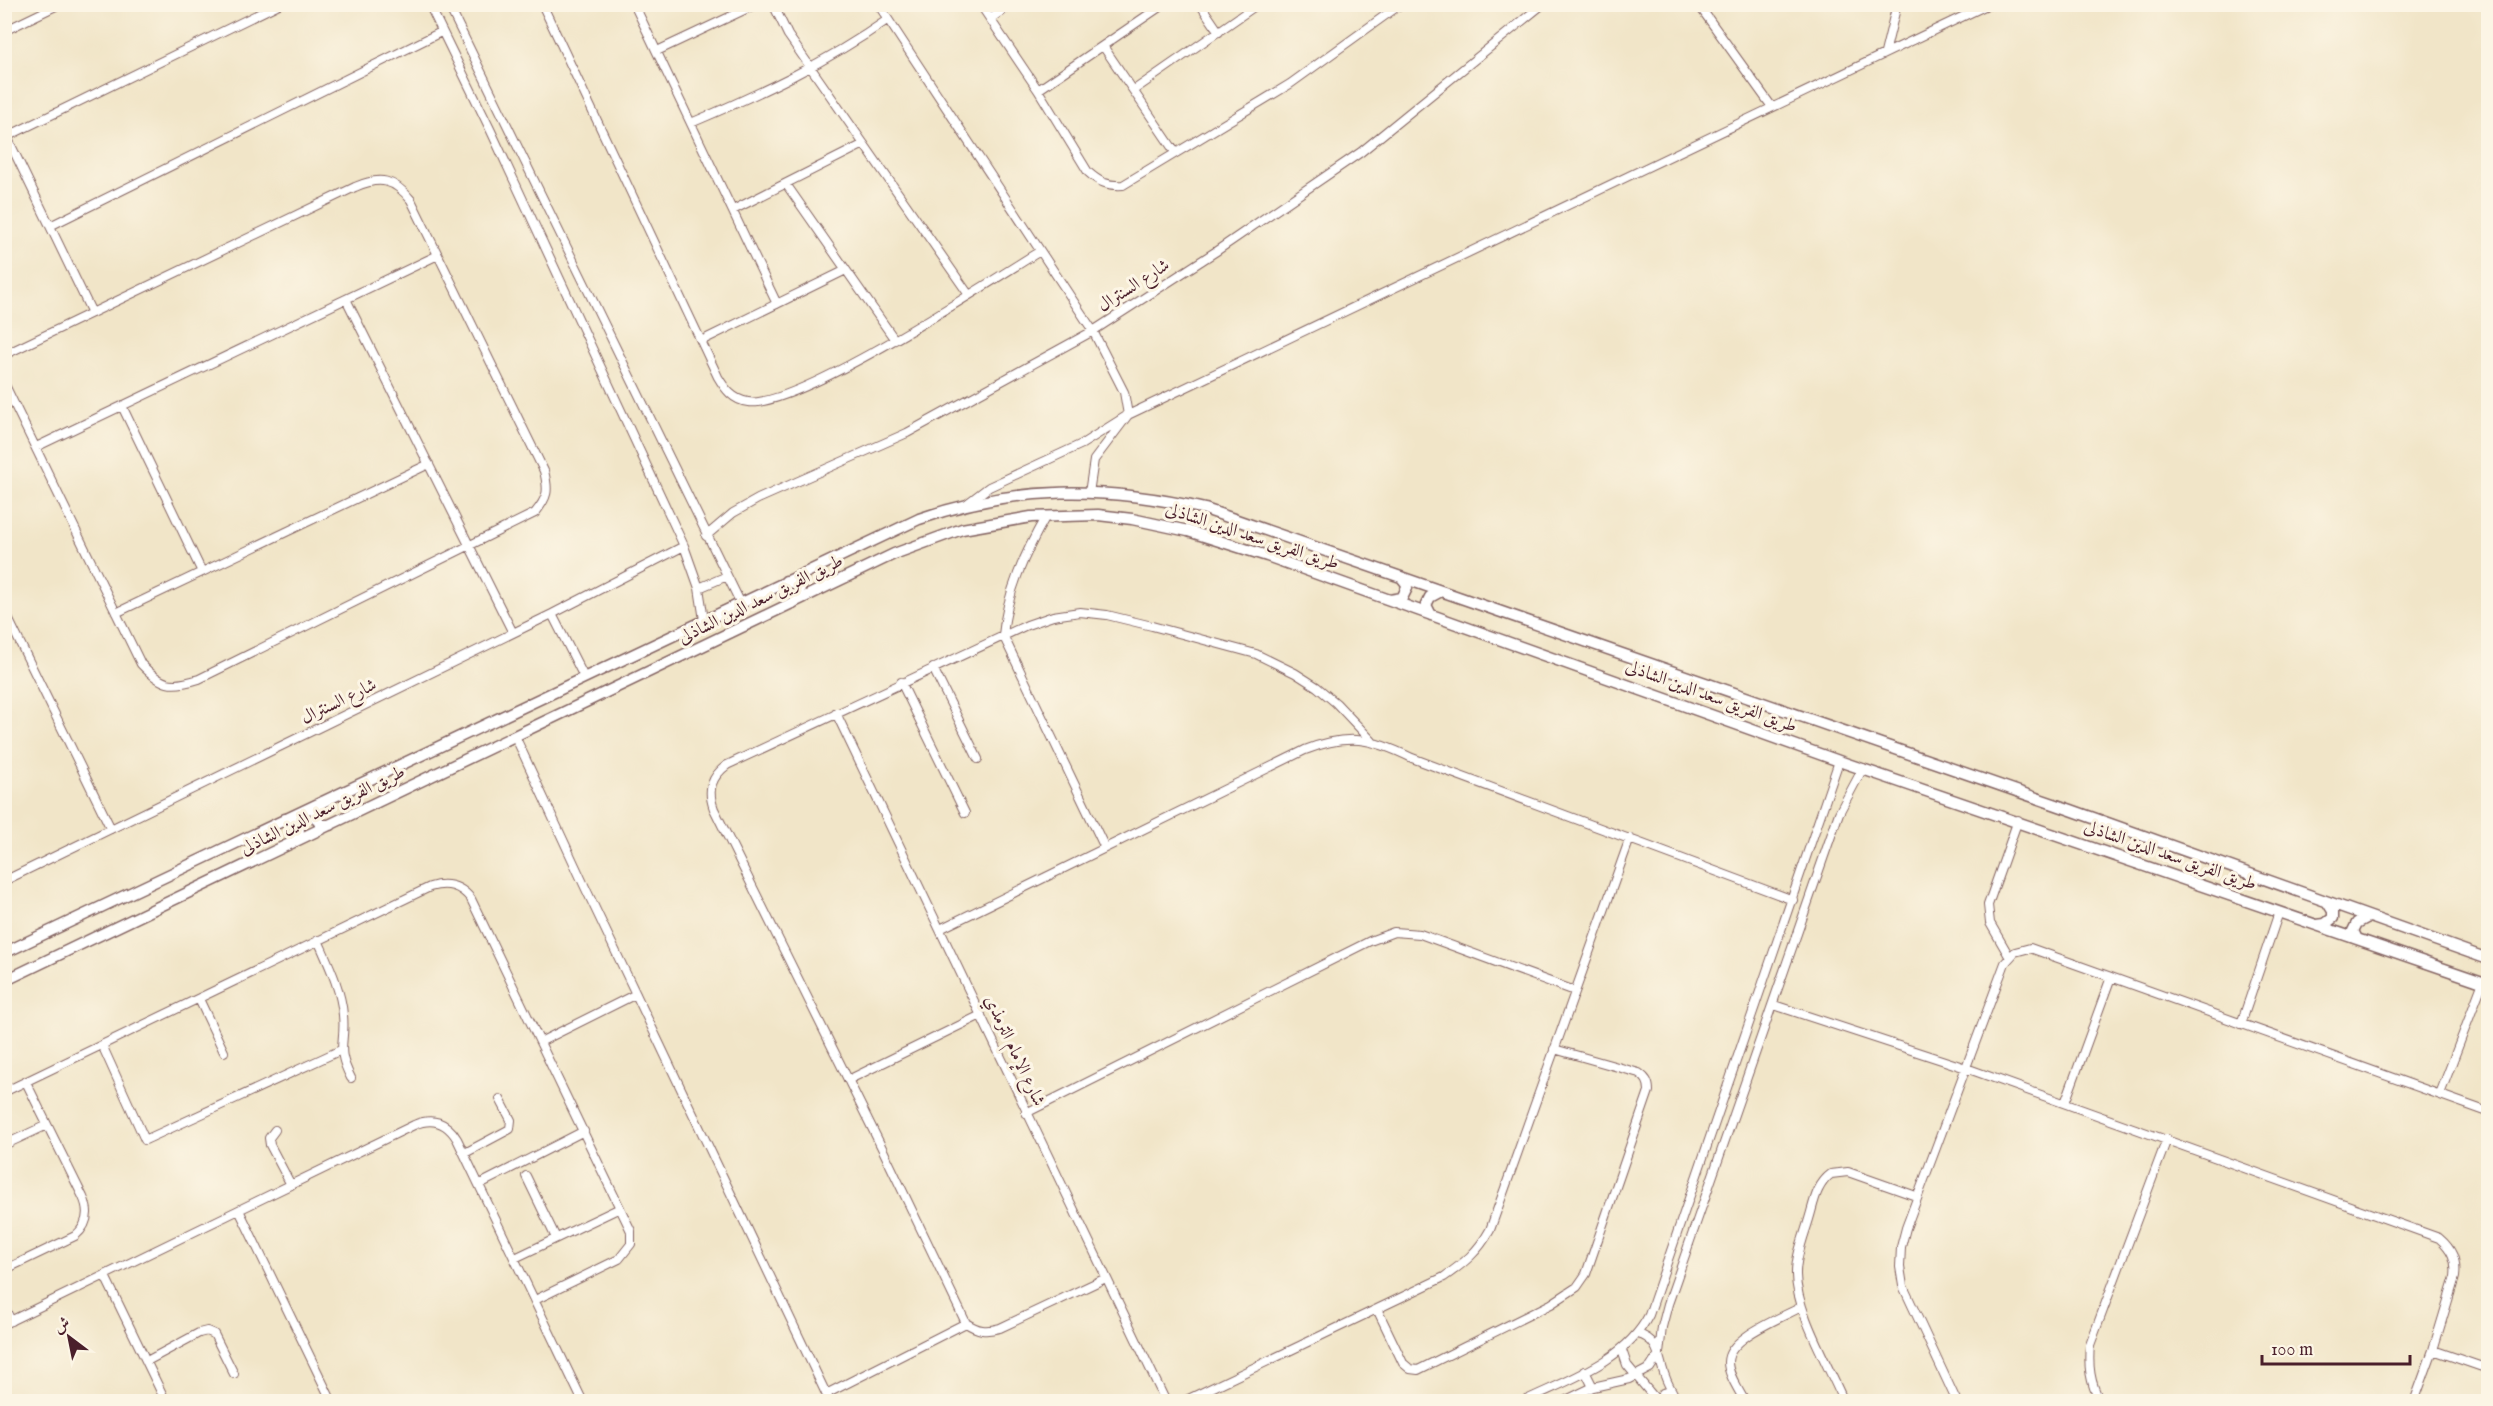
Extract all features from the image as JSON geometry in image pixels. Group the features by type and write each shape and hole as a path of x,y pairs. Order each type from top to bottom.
{"street":[{"path":"4,31 60,4"},
{"path":"92,313 6,138 279,4"},
{"path":"429,4 491,131 684,546 699,588 704,620"},
{"path":"448,4 741,604"},
{"path":"542,4 717,377 728,394 747,402 768,402 796,390 895,340 1040,251"},
{"path":"634,4 777,304"},
{"path":"657,51 757,4"},
{"path":"774,4 788,34 810,67 969,295"},
{"path":"878,4 886,20 1093,331 1124,392 1128,415 1094,460 1089,493"},
{"path":"980,4 1038,90 1088,172 1099,182 1111,186 1123,185 1290,84 1401,4"},
{"path":"990,19 1012,4"},
{"path":"1038,90 1164,4"},
{"path":"1200,4 1219,32"},
{"path":"1134,90 1258,4"},
{"name":"شارع السنترال","path":"706,536 733,513 758,499 908,434 1093,331 1215,252 1361,152 1543,4"},
{"path":"1698,4 1772,107"},
{"path":"1885,53 1897,4"},
{"path":"968,503 988,487 1082,444 1128,415 1173,396 1989,4"},
{"path":"691,123 752,97 810,67 855,42 886,20"},
{"path":"50,226 441,32"},
{"path":"1103,46 1175,152"},
{"path":"733,210 864,144"},
{"path":"4,355 370,181 386,181 401,188 411,200 544,471 548,486 545,501 535,513 199,679 178,686 156,680 141,664 4,383"},
{"path":"786,184 895,340"},
{"path":"36,447 438,255"},
{"path":"701,341 846,270"},
{"path":"346,299 513,633"},
{"path":"122,406 202,572"},
{"path":"116,613 429,464"},
{"name":"طريق الفريق سعد الدين الشاذلى","path":"4,953 741,604 829,560 920,519 968,503 1032,493 1089,493 1130,494 1205,509 2093,818 2488,959"},
{"name":"طريق الفريق سعد الدين الشاذلى","path":"4,981 902,551 954,532 998,521 1046,516 1098,515 1165,525 1267,556 1839,761 2018,820 2486,983"},
{"path":"1046,516 1028,548 1014,584 1004,620 1003,635 1105,848"},
{"name":"شارع السنترال","path":"4,881 552,614 684,546"},
{"path":"829,560 822,568 821,574 825,581 836,582"},
{"path":"699,588 727,576"},
{"path":"1389,600 1402,597 1406,592 1406,583 1402,578"},
{"path":"786,581 797,584 800,588 797,599 793,603"},
{"path":"1431,615 1426,605 1441,591"},
{"path":"4,610 111,829"},
{"path":"1106,1278 988,1332 976,1330 966,1323 710,797 714,778 727,765 1003,635 1053,616 1080,612 1107,615 1141,623 1256,654 1295,673 1317,687 1336,703 1371,741"},
{"path":"552,614 584,677"},
{"path":"933,668 978,759"},
{"path":"901,682 965,813"},
{"name":"شارع الإمام الترمذي","path":"837,713 1026,1113 1166,1401"},
{"path":"515,736 828,1398 966,1323"},
{"path":"940,929 1313,747 1328,741 1350,739 1371,741 1793,900"},
{"path":"1522,1401 1585,1371 1622,1350 1638,1334 1653,1305 1839,761"},
{"path":"1678,1401 1662,1370 1659,1354 1666,1310 1839,813 1863,768"},
{"path":"325,800 317,808 315,817 321,825 333,824"},
{"path":"1823,808 1839,813"},
{"path":"285,819 292,820 299,828 298,838 291,844"},
{"path":"2009,957 1990,923 1988,905 2018,820"},
{"path":"1182,1401 1444,1277 1469,1260 1481,1246 1490,1230 1630,838"},
{"path":"4,1092 430,887 439,884 458,887 471,899 584,1131 632,1238 625,1255 535,1300"},
{"path":"2317,925 2325,924 2332,918 2333,911 2328,903"},
{"path":"2241,1024 2280,912"},
{"path":"2357,939 2353,931 2354,927 2368,917"},
{"path":"1026,1113 1370,941 1394,932 1420,934 1575,991"},
{"path":"318,940 341,1000 343,1022 340,1050 351,1077"},
{"path":"1957,1401 1903,1286 1900,1267 1901,1247 1916,1196 2009,957 2015,952 2030,948 2488,1112"},
{"path":"1776,950 1791,955"},
{"path":"2065,1103 2111,977"},
{"path":"2440,1094 2486,983"},
{"path":"540,1042 636,994"},
{"path":"199,999 224,1052"},
{"path":"1774,1005 1966,1068 2439,1238 2448,1245 2453,1255 2456,1266 2455,1277 2433,1350 2414,1401"},
{"path":"848,1080 981,1015"},
{"path":"102,1045 145,1140 340,1050"},
{"path":"1377,1309 1404,1364 1410,1369 1418,1370 1551,1304 1577,1287 1586,1274 1649,1092 1649,1084 1639,1073 1554,1049"},
{"path":"1737,1064 1742,1070 1752,1068"},
{"path":"1731,1080 1740,1079 1745,1086"},
{"path":"4,1270 75,1236 86,1222 87,1205 26,1082"},
{"path":"465,1153 510,1129 511,1120 500,1099"},
{"path":"4,1306 8,1323 428,1120 446,1125 453,1131 583,1401"},
{"path":"4,1145 48,1125"},
{"path":"275,1130 270,1135 269,1142 291,1185"},
{"path":"480,1184 584,1131"},
{"path":"2100,1401 2090,1380 2088,1362 2090,1345 2167,1139"},
{"path":"1844,1401 1801,1307 1796,1290 1796,1270 1819,1187 1831,1174 1848,1172 1916,1196"},
{"path":"526,1176 556,1238"},
{"path":"515,1258 620,1208"},
{"path":"239,1210 332,1401"},
{"path":"105,1276 166,1401"},
{"path":"1653,1305 1657,1313 1666,1310"},
{"path":"1744,1401 1729,1370 1730,1352 1742,1339 1801,1307"},
{"path":"147,1360 207,1331 214,1334 234,1374"},
{"path":"1638,1334 1651,1341 1659,1354"},
{"path":"1622,1350 1627,1365 1658,1401 1663,1393 1672,1391"},
{"path":"2433,1350 2488,1369"},
{"path":"1562,1401 1593,1387 1637,1376 1650,1368 1659,1354"},
{"path":"1585,1371 1593,1387"}]}
